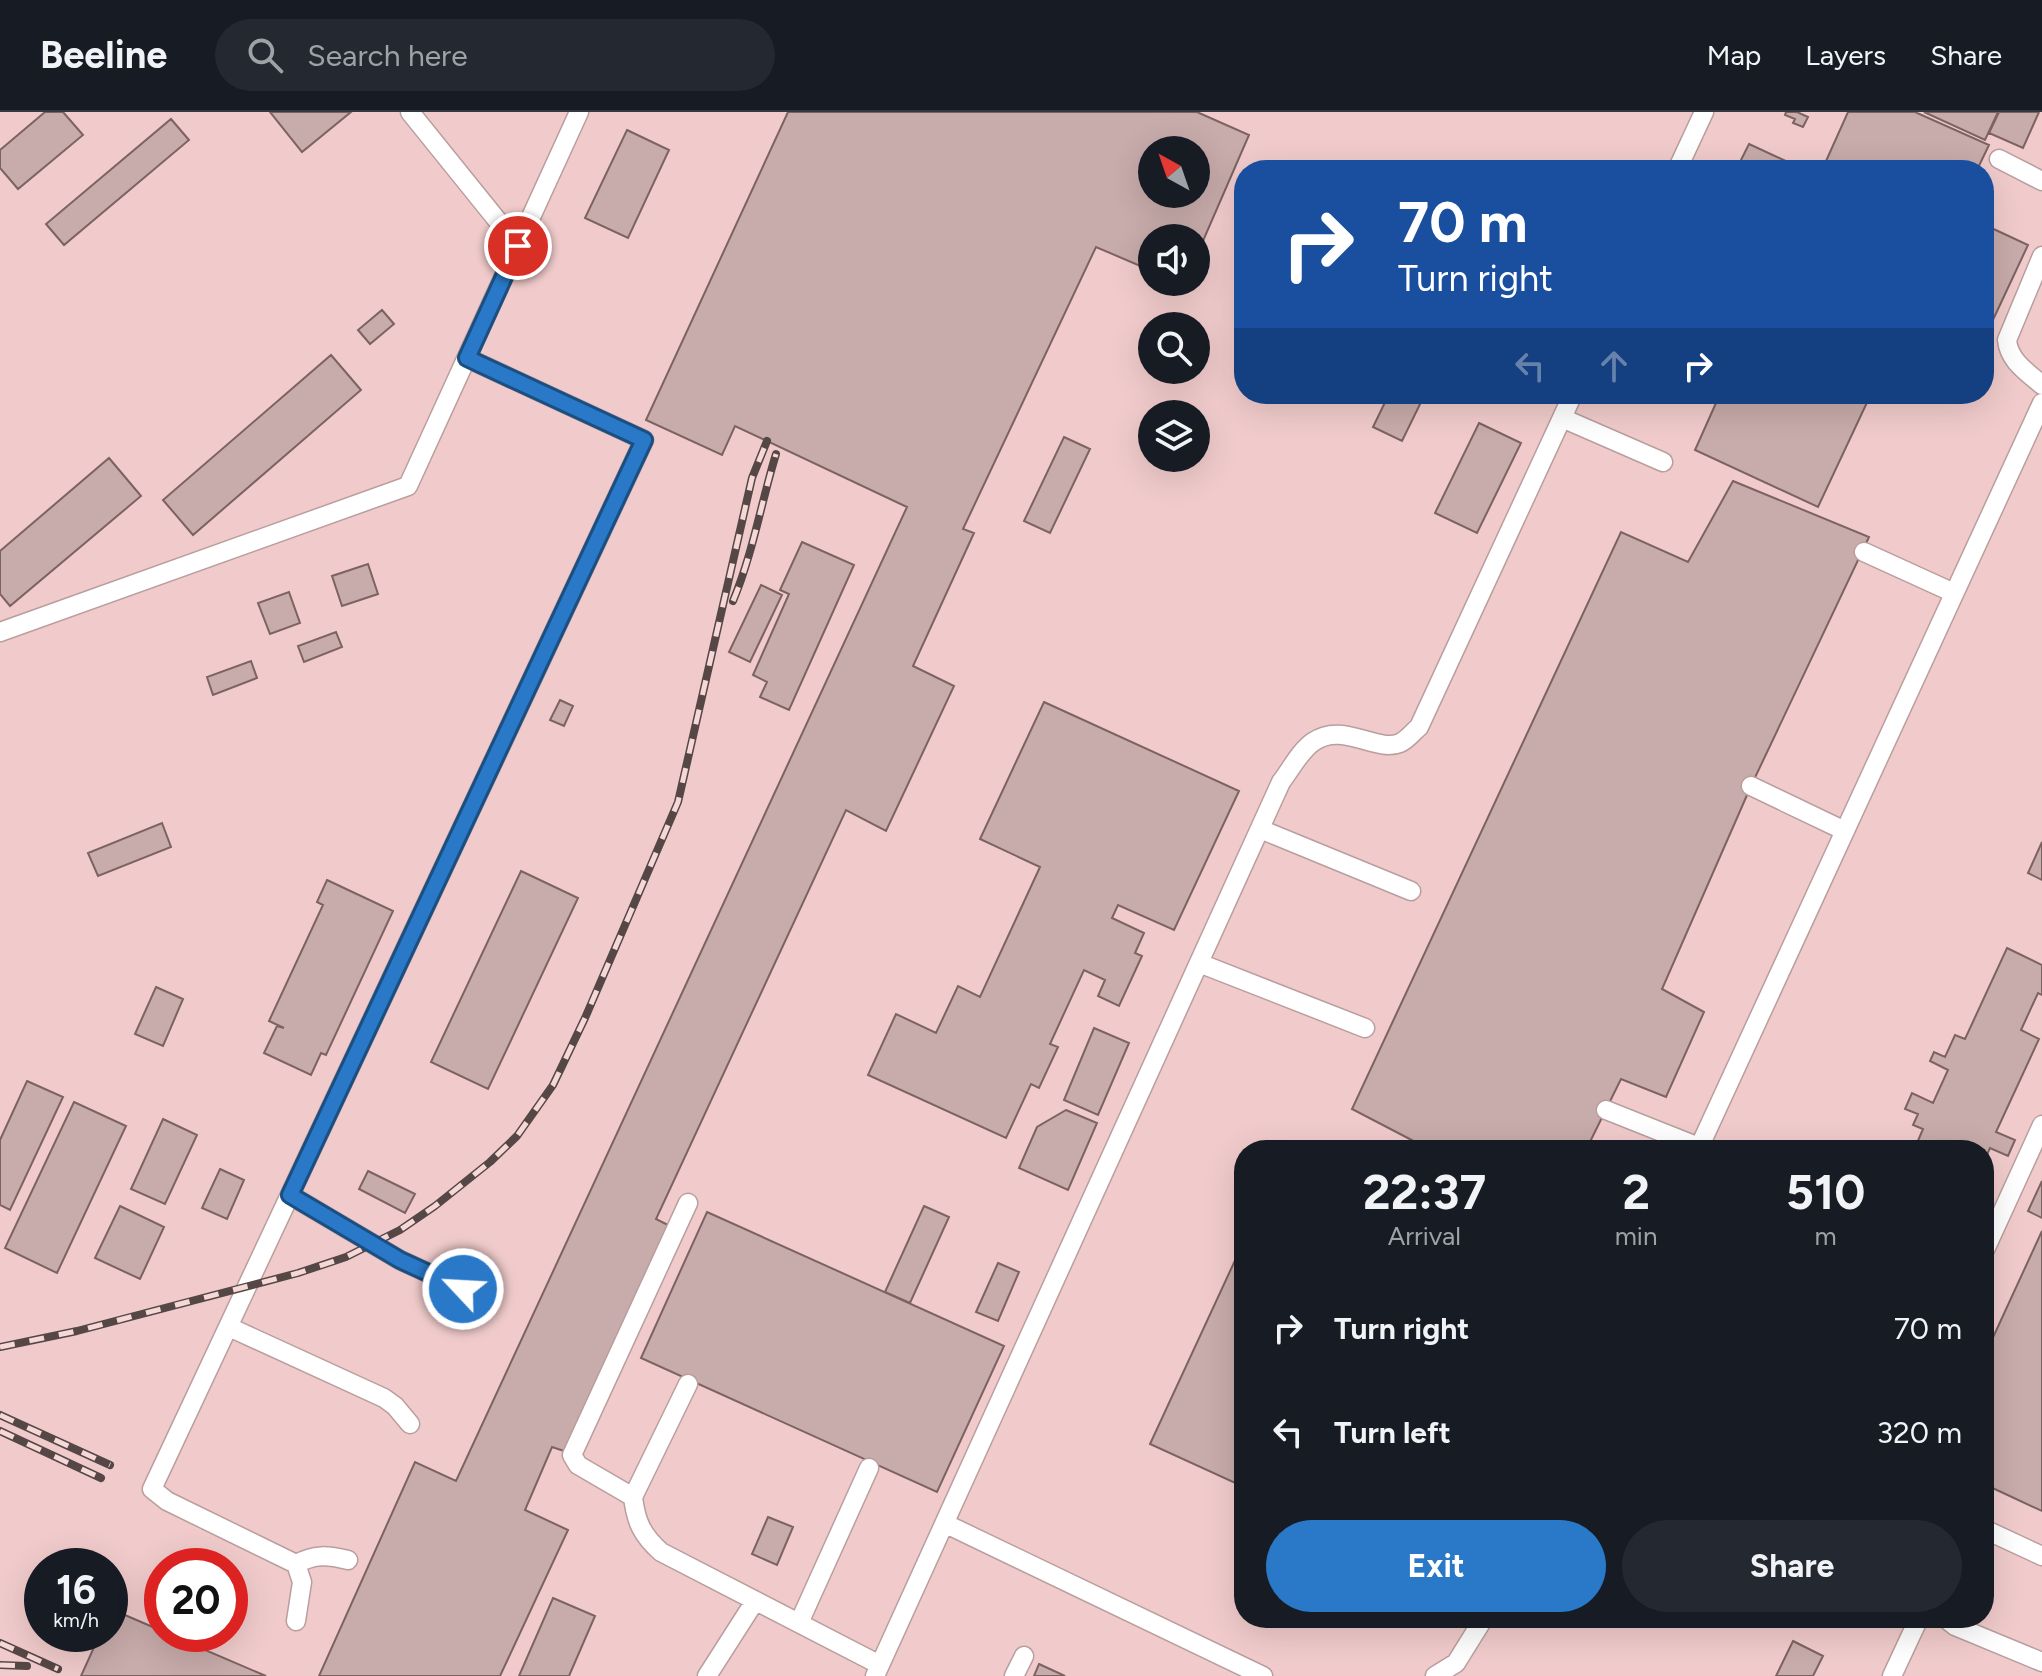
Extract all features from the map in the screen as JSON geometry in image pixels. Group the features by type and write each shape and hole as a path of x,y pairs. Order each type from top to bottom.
{"lane":[{"path":"410,112 518,246"},
{"path":"0,632 408,486 579,112"},
{"path":"1682,160 1704,112"},
{"path":"1999,159 2042,181"},
{"path":"2042,256 2007,340 2015,361 2042,385"},
{"path":"296,1621 302,1582 296,1564 167,1501 152,1489 644,440 467,358"},
{"path":"1703,1140 2042,403"},
{"path":"688,1384 633,1497 640,1531 661,1552 799,1623 878,1670 1281,782 1316,739 1340,734 1391,745 1402,742 1419,727 1568,404"},
{"path":"1562,418 1663,462"},
{"path":"1864,552 1954,593"},
{"path":"1751,786 1845,831"},
{"path":"1260,829 1411,891"},
{"path":"1199,963 1365,1028"},
{"path":"1606,1110 1678,1140"},
{"path":"1994,1230 2042,1125"},
{"path":"290,1195 400,1260 463,1289"},
{"path":"633,1497 578,1465 572,1455 688,1203"},
{"path":"229,1327 384,1398 410,1424"},
{"path":"799,1623 869,1468"},
{"path":"946,1524 1263,1676"},
{"path":"1994,1534 2042,1556"},
{"path":"296,1564 311,1556 348,1560"},
{"path":"707,1676 755,1601"},
{"path":"1435,1676 1456,1663 1478,1628"},
{"path":"1892,1676 1914,1628"},
{"path":"1960,1628 2042,1662"},
{"path":"1014,1676 1024,1656"}],"shaded area":[{"path":"0,112 2042,112 2042,1676 0,1676"}],"building":[{"path":"45,112 63,112 83,135 18,189 0,168 0,150"},
{"path":"270,112 351,112 302,152"},
{"path":"788,112 1197,112 1249,135 1238,160 1234,160 1234,170 1210,225 1138,224 1138,265 1096,247 963,529 974,533 913,666 954,686 886,831 846,810 656,1219 670,1226 567,1452 552,1447 525,1510 568,1530 500,1676 319,1676 415,1462 456,1481 907,507 735,426 722,455 646,420"},
{"path":"1786,112 1797,112 1808,117 1803,127 1793,123 1795,119 1785,115"},
{"path":"1848,112 1915,112 1989,145 1982,160 1826,160"},
{"path":"1924,112 1998,112 1985,140"},
{"path":"1999,112 2039,112 2023,148 1989,133"},
{"path":"171,119 189,140 64,245 46,224"},
{"path":"627,130 669,150 628,238 585,218"},
{"path":"1749,144 1784,160 1741,160"},
{"path":"1994,229 2028,245 1994,318"},
{"path":"382,310 394,324 370,344 358,330"},
{"path":"331,355 361,390 193,535 163,500"},
{"path":"1384,404 1420,404 1402,441 1373,427"},
{"path":"1716,404 1866,404 1818,507 1695,450"},
{"path":"1479,423 1521,443 1477,533 1435,513"},
{"path":"1064,437 1090,449 1050,533 1024,521"},
{"path":"109,458 141,496 10,606 0,594 0,551"},
{"path":"1733,481 1869,537 1751,786 1662,989 1704,1012 1666,1097 1621,1079 1591,1140 1412,1140 1352,1109 1621,532 1688,562"},
{"path":"802,542 854,565 789,710 760,697 767,682 753,675 789,594 780,590"},
{"path":"368,564 378,594 342,606 332,576"},
{"path":"761,585 782,595 750,662 729,652"},
{"path":"289,592 300,623 270,634 258,603"},
{"path":"336,632 342,647 304,662 298,646"},
{"path":"251,661 257,678 213,695 207,677"},
{"path":"560,700 573,706 564,726 550,720"},
{"path":"1044,702 1239,791 1174,930 1118,905 1112,918 1144,933 1135,953 1142,956 1119,1006 1098,996 1105,980 1084,970 1050,1044 1058,1047 1039,1088 1031,1084 1006,1138 868,1075 896,1014 936,1033 958,986 980,997 1040,867 980,839"},
{"path":"162,823 171,847 98,876 88,853"},
{"path":"2042,842 2042,880 2028,873"},
{"path":"521,871 578,898 488,1089 431,1062"},
{"path":"327,880 393,911 326,1055 321,1053 311,1075 264,1053 277,1026 284,1028 269,1021 323,905 317,902"},
{"path":"2007,948 2042,965 2042,995 2038,993 2021,1030 2039,1039 1996,1132 2015,1140 2008,1156 1994,1150 1994,1140 1918,1140 1923,1129 1913,1125 1918,1114 1905,1109 1912,1093 1933,1103 1948,1070 1930,1061 1934,1052 1945,1057 1955,1035 1965,1039"},
{"path":"156,987 183,999 163,1046 135,1034"},
{"path":"1094,1028 1129,1043 1098,1115 1064,1100"},
{"path":"27,1081 63,1097 10,1210 0,1205 0,1140"},
{"path":"74,1102 126,1126 57,1273 5,1248"},
{"path":"1066,1110 1097,1123 1068,1190 1019,1168 1037,1127"},
{"path":"163,1119 197,1135 165,1204 131,1189"},
{"path":"220,1169 244,1180 227,1219 202,1208"},
{"path":"368,1171 415,1194 405,1213 359,1189"},
{"path":"2042,1181 2042,1218 2028,1211"},
{"path":"120,1206 164,1227 140,1279 95,1258"},
{"path":"924,1206 949,1217 910,1303 885,1292"},
{"path":"707,1212 1004,1346 937,1492 641,1358"},
{"path":"2042,1231 2042,1511 1994,1489 1994,1335"},
{"path":"998,1263 1019,1272 998,1321 976,1312"},
{"path":"1234,1263 1234,1482 1150,1444"},
{"path":"768,1517 793,1527 777,1565 752,1554"},
{"path":"553,1598 595,1616 569,1676 519,1676"},
{"path":"128,1616 144,1623 144,1652 210,1652 266,1676 81,1676 92,1652 128,1652"},
{"path":"1793,1641 1823,1656 1813,1676 1776,1676"},
{"path":"1039,1664 1065,1676 1034,1676"}],"railway":[{"path":"0,1347 77,1331 298,1273 346,1257 400,1230 435,1206 517,1136 553,1085 678,802 752,478 767,441"},
{"path":"733,601 776,454"},
{"path":"0,1415 110,1465"},
{"path":"0,1431 101,1478"},
{"path":"0,1643 58,1669"},
{"path":"0,1665 27,1666"}],"route":[{"path":"463,1289 400,1260 290,1195 644,440 467,358 518,246"}]}
